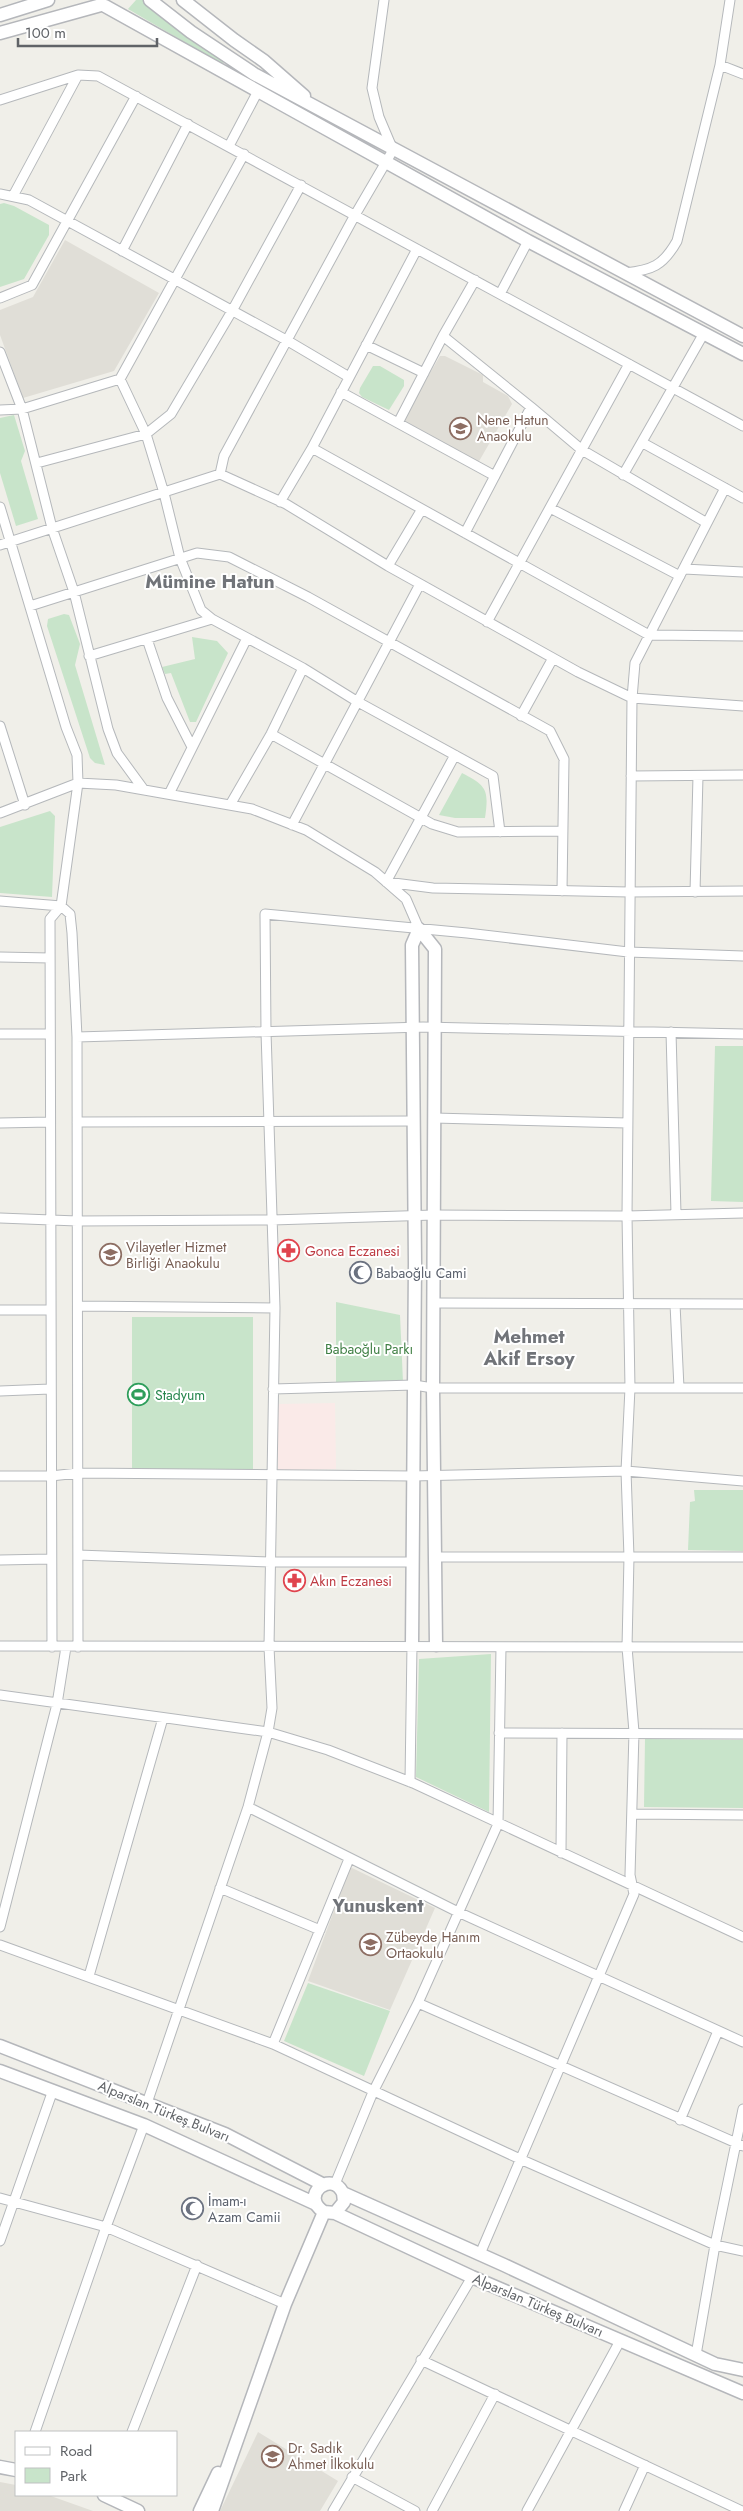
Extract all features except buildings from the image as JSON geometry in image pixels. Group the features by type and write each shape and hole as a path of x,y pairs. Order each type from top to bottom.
{"street":[{"path":"0,15 48,0"},
{"path":"0,33 99,4 122,0"},
{"path":"150,0 184,27 242,67 743,336"},
{"path":"183,0 264,61 319,110"},
{"path":"384,0 372,88 379,117 394,150"},
{"path":"625,273 646,271 657,265 668,256 676,241 720,65 730,0"},
{"path":"99,4 528,241 743,354"},
{"path":"720,65 743,74"},
{"path":"13,196 78,75"},
{"path":"0,100 78,75 98,76 743,426"},
{"path":"230,146 258,91"},
{"path":"0,298 32,285 136,96"},
{"path":"122,251 188,124"},
{"path":"220,474 224,456 355,215 394,150"},
{"path":"0,410 22,409 120,379 244,154"},
{"path":"37,463 146,434 171,414 232,310 301,185"},
{"path":"0,194 29,200 232,310 349,377"},
{"path":"500,294 528,241"},
{"path":"280,502 312,448 417,249"},
{"path":"398,423 443,336 475,280"},
{"path":"623,475 644,443 704,333"},
{"path":"443,336 582,450 707,523"},
{"path":"366,345 424,372"},
{"path":"0,352 22,409 52,528 74,592 108,729 117,753 144,790"},
{"path":"488,622 629,364"},
{"path":"120,379 146,434 164,493 180,558 201,610 212,619 303,668 358,702 493,776 500,832"},
{"path":"341,392 495,476"},
{"path":"465,533 531,407"},
{"path":"644,443 743,498"},
{"path":"312,448 649,635 743,636"},
{"path":"0,545 220,474 280,502 488,622 632,698 743,706"},
{"path":"480,2254 520,2159 562,2067 634,1894 632,1886 632,1814 634,1732 626,1647 629,1557 626,1472 630,1388 627,1123 632,698 635,663 725,488"},
{"path":"0,508 77,755 78,783 62,906 50,919 52,1647"},
{"path":"550,508 682,572 743,572"},
{"path":"388,566 422,509"},
{"path":"30,606 197,553 229,557 390,643 550,731 564,758 562,891"},
{"path":"292,825 420,584"},
{"path":"89,656 212,619"},
{"path":"147,638 168,698 192,747"},
{"path":"169,794 247,638"},
{"path":"521,716 553,658"},
{"path":"230,805 271,734 303,668"},
{"path":"0,726 25,805"},
{"path":"271,734 422,819 458,832 563,831"},
{"path":"386,882 422,819 455,755"},
{"path":"630,776 743,776"},
{"path":"694,892 698,776"},
{"path":"0,813 25,805 78,783 116,785 252,809 314,835 375,872 406,899 419,929 435,949 433,1388 436,1645"},
{"path":"386,882 433,888 629,892 743,891"},
{"path":"0,901 62,906 70,914 72,932 77,1037 78,1647"},
{"path":"147,2103 248,1807 268,1732 272,1708 269,1647 275,1308 266,1032 265,914 628,952 743,956"},
{"path":"410,1782 415,1217 412,945 419,929"},
{"path":"0,957 50,958"},
{"path":"77,1037 413,1028 743,1034"},
{"path":"671,1032 676,1214"},
{"path":"0,1034 50,1034"},
{"path":"434,1118 627,1123"},
{"path":"77,1122 414,1121"},
{"path":"0,1123 50,1122"},
{"path":"0,1218 77,1221 272,1220 434,1215 627,1216 743,1213"},
{"path":"434,1303 743,1304"},
{"path":"675,1304 679,1388"},
{"path":"78,1306 275,1308"},
{"path":"0,1310 50,1310"},
{"path":"273,1389 414,1385 433,1388 743,1388"},
{"path":"0,1390 50,1389"},
{"path":"0,1476 51,1476 78,1473 434,1476 626,1472 743,1481"},
{"path":"78,1555 270,1562 412,1562"},
{"path":"435,1557 743,1557"},
{"path":"0,1560 51,1559"},
{"path":"0,1646 269,1647 436,1645 743,1647"},
{"path":"334,2187 373,2092 418,2003 498,1824 500,1646"},
{"path":"0,1927 57,1704 66,1647"},
{"path":"0,1695 268,1732 328,1750 410,1782 743,1937"},
{"path":"89,1976 163,1718"},
{"path":"499,1734 634,1732 743,1734"},
{"path":"561,1853 562,1733"},
{"path":"248,1807 458,1912 743,2042"},
{"path":"632,1814 743,1815"},
{"path":"273,2044 350,1859"},
{"path":"220,1888 320,1930"},
{"path":"0,1944 273,2044 520,2159 715,2245 743,2251"},
{"path":"418,2003 739,2146"},
{"path":"680,2120 718,2031"},
{"name":"Alparslan Türkeş Bulvarı","path":"0,2046 225,2134 334,2187 715,2364 743,2370"},
{"name":"Alparslan Türkeş Bulvarı","path":"0,2071 144,2124 472,2277 743,2393"},
{"path":"0,2240 54,2090"},
{"path":"696,2355 715,2245 739,2146 743,2108"},
{"path":"35,2431 144,2124"},
{"path":"212,2511 285,2304 325,2210 344,2202 334,2187"},
{"path":"325,2210 316,2191 334,2187"},
{"path":"0,2198 13,2200 106,2227 285,2304"},
{"path":"132,2431 197,2265"},
{"path":"333,2511 472,2277"},
{"path":"527,2511 620,2341"},
{"path":"421,2360 742,2511"},
{"path":"432,2511 495,2394"},
{"path":"200,2511 251,2403"},
{"path":"624,2511 645,2465"},
{"path":"0,2467 15,2470"},
{"path":"352,2477 416,2511"},
{"path":"109,2496 138,2511"}],"shaded area":[{"path":"65,240 159,293 114,371 23,398 0,335 0,310 33,297"},
{"path":"440,356 445,356 483,375 483,382 508,396 512,404 478,463 405,424 403,419"},
{"path":"335,1403 336,1469 278,1470 278,1404"},
{"name":"Zübeyde Hanım Ortaokulu","path":"350,1867 435,1908 390,2010 308,1981"},
{"name":"Dr. Sadık Ahmet İlkokulu","path":"258,2432 338,2481 320,2511 220,2511"},
{"path":"0,2482 15,2485 15,2496 51,2496 93,2511 0,2511"}],"green space":[{"path":"136,0 144,0 224,61 222,64 128,9"},
{"path":"4,203 14,206 49,225 49,235 24,279 0,287 0,204"},
{"path":"373,366 380,366 404,380 404,386 389,410 362,397 359,393"},
{"path":"14,415 25,451 21,461 38,519 16,526 0,473 0,418"},
{"path":"64,614 69,615 80,644 75,665 105,765 95,763 90,758 47,626 48,619"},
{"path":"192,637 217,641 228,653 196,722 190,722 171,673 165,674 162,667 195,659"},
{"path":"462,773 477,782 484,790 487,801 485,818 455,818 439,815"},
{"path":"50,811 55,816 52,897 0,893 0,827"},
{"path":"715,1046 743,1046 743,1202 711,1201"},
{"name":"Babaoğlu Parkı","path":"336,1302 400,1315 403,1382 336,1382"},
{"path":"132,1317 253,1317 253,1470 132,1470"},
{"path":"694,1490 743,1490 743,1551 688,1550 690,1502 695,1501"},
{"path":"491,1654 489,1812 416,1777 419,1659"},
{"path":"645,1739 743,1740 743,1808 644,1807"},
{"path":"308,1983 390,2011 364,2076 284,2041"}],"place":[{"name":"Nene Hatun Anaokulu","path":"461,428"},
{"name":"Gonca Eczanesi","path":"289,1251"},
{"name":"Vilayetler Hizmet Birliği Anaokulu","path":"110,1255"},
{"name":"Babaoğlu Cami","path":"360,1273"},
{"name":"Stadyum","path":"139,1395"},
{"name":"Akın Eczanesi","path":"294,1581"},
{"name":"Zübeyde Hanım Ortaokulu","path":"370,1945"},
{"name":"İmam-ı Azam Camii","path":"192,2209"},
{"name":"Dr. Sadık Ahmet İlkokulu","path":"272,2456"}],"district":[{"name":"Mümine Hatun","path":"210,581"},
{"name":"Mehmet Akif Ersoy","path":"529,1347"},
{"name":"Yunuskent","path":"378,1905"}]}
